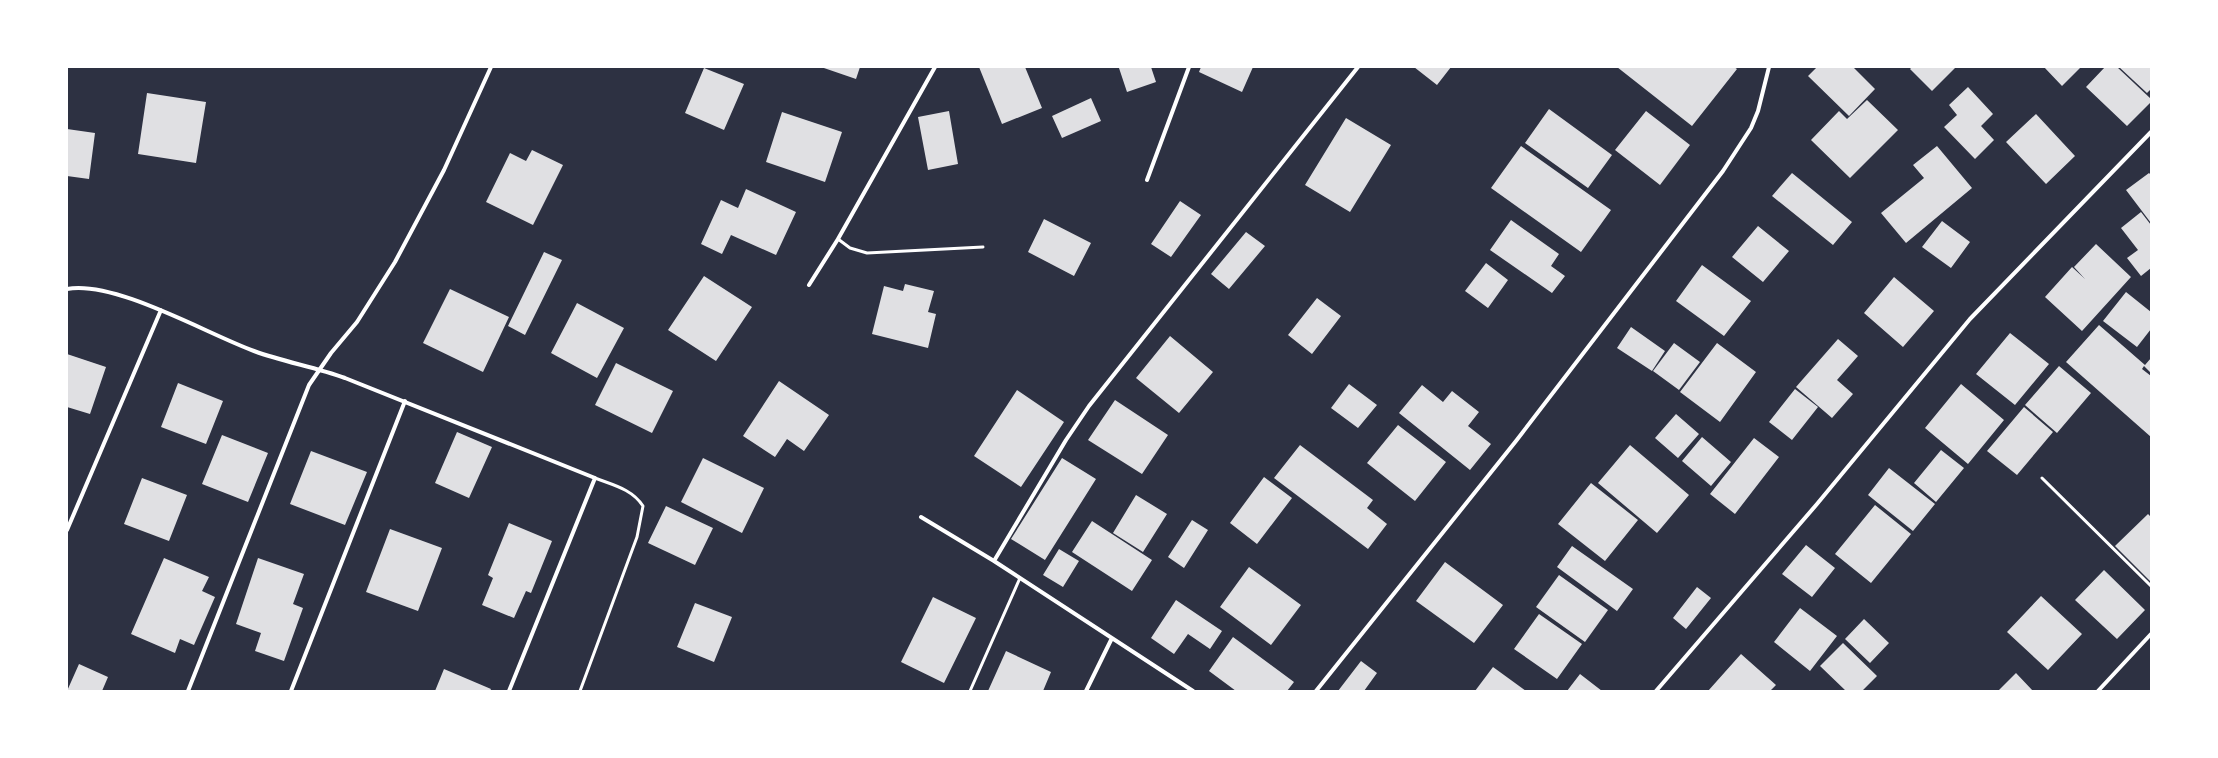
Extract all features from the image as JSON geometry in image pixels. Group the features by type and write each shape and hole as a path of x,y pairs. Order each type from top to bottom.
{"street":[{"path":"188,691 309,385 319,369 357,322 395,262 444,170 491,67"},
{"path":"809,285 838,239 935,67"},
{"path":"1147,180 1189,67"},
{"path":"994,561 1066,440 1089,406 1358,67"},
{"path":"1316,691 1516,441 1724,171 1751,128 1758,111 1769,67"},
{"path":"1656,691 1817,504 1970,319 2151,132"},
{"path":"67,289 101,289 161,310 253,350 278,359 319,369 405,401 595,478 509,691"},
{"path":"67,530 161,310"},
{"path":"291,691 405,401"},
{"path":"921,517 994,561 1193,691"},
{"path":"2098,691 2151,634"},
{"path":"1086,691 1112,638"}],"lane":[{"path":"838,239 850,248 867,253 983,247"},
{"path":"580,691 637,537 644,506 638,498 629,492 595,478"},
{"path":"2042,478 2151,586"},
{"path":"970,691 1020,578"}],"building":[{"path":"821,67 860,67 856,79"},
{"path":"979,67 1025,67 1042,108 1002,124"},
{"path":"1151,67 1156,82 1127,92 1119,68"},
{"path":"1201,67 1253,67 1242,92 1199,72"},
{"path":"1414,67 1451,67 1437,85"},
{"path":"1617,67 1734,67 1737,69 1692,126"},
{"path":"1817,67 1853,67 1875,89 1849,116 1808,76"},
{"path":"1912,67 1956,67 1932,91 1910,69"},
{"path":"2044,67 2081,67 2062,86"},
{"path":"2105,67 2117,67 2151,99 2151,102 2127,126 2086,87"},
{"path":"2119,67 2151,67 2151,89 2147,93"},
{"path":"704,68 744,84 724,130 685,113"},
{"path":"1968,87 1993,114 1981,126 1994,140 1975,159 1944,127 1957,115 1949,105"},
{"path":"147,93 206,102 196,163 138,154"},
{"path":"1091,98 1101,121 1062,138 1052,116"},
{"path":"1867,100 1898,130 1850,178 1811,140 1839,111 1847,119"},
{"path":"1549,109 1612,155 1588,188 1525,143"},
{"path":"949,111 958,164 928,170 918,117"},
{"path":"1646,111 1690,145 1660,185 1615,150"},
{"path":"782,112 842,132 825,182 766,162"},
{"path":"2036,114 2075,156 2046,184 2006,142"},
{"path":"1346,118 1391,145 1350,212 1305,185"},
{"path":"67,129 95,133 89,179 67,176"},
{"path":"1521,146 1611,210 1581,252 1491,188"},
{"path":"1937,146 1972,188 1906,243 1881,213 1924,178 1913,165"},
{"path":"532,150 563,165 533,225 486,202 510,153 526,161"},
{"path":"1792,173 1852,222 1833,245 1772,196"},
{"path":"2149,173 2151,175 2151,223 2126,190"},
{"path":"746,189 796,212 776,255 731,235 722,254 701,244 721,200 738,208"},
{"path":"1180,201 1201,215 1171,257 1151,244"},
{"path":"2141,212 2151,225 2151,268 2141,276 2127,258 2138,250 2121,228"},
{"path":"1044,219 1091,243 1074,276 1028,252"},
{"path":"1511,220 1559,254 1551,266 1565,276 1552,293 1490,250"},
{"path":"1942,221 1970,242 1951,268 1922,247"},
{"path":"1758,226 1789,251 1763,282 1732,257"},
{"path":"1246,232 1265,246 1229,289 1211,274"},
{"path":"2096,244 2131,277 2082,331 2045,297 2072,267 2085,279 2074,267"},
{"path":"544,252 562,260 525,335 508,326"},
{"path":"1486,263 1508,280 1488,308 1465,291"},
{"path":"1702,265 1751,301 1724,336 1676,301"},
{"path":"704,276 752,307 716,361 668,330"},
{"path":"1894,277 1934,311 1903,347 1864,313"},
{"path":"905,284 934,291 928,312 936,314 928,348 872,334 884,286 903,291"},
{"path":"450,289 509,317 483,372 423,343"},
{"path":"2126,292 2151,312 2151,329 2137,347 2103,321"},
{"path":"1317,298 1341,316 1312,354 1288,335"},
{"path":"577,303 624,328 597,378 551,353"},
{"path":"2099,325 2145,365 2151,358 2151,373 2144,366 2142,369 2151,376 2151,437 2066,362"},
{"path":"1631,327 1665,351 1652,371 1617,348"},
{"path":"2010,333 2049,364 2015,405 1976,374"},
{"path":"1170,336 1213,372 1179,413 1136,378"},
{"path":"1838,339 1858,356 1837,380 1853,394 1832,418 1796,387"},
{"path":"1674,343 1700,362 1679,390 1653,371"},
{"path":"1717,343 1756,372 1720,422 1680,392"},
{"path":"67,354 106,367 90,414 67,407"},
{"path":"616,363 673,391 652,433 595,405"},
{"path":"2059,366 2091,393 2057,433 2025,405"},
{"path":"779,381 829,415 804,451 787,439 775,457 743,436"},
{"path":"178,383 223,401 206,444 161,427"},
{"path":"1349,384 1377,405 1358,428 1331,408"},
{"path":"1961,384 2004,420 1968,464 1925,428"},
{"path":"1422,385 1443,402 1452,391 1479,412 1468,426 1491,444 1470,470 1399,413"},
{"path":"1795,389 1818,407 1792,440 1769,422"},
{"path":"1017,390 1064,422 1021,487 974,456"},
{"path":"1115,400 1168,435 1142,474 1088,440"},
{"path":"2024,407 2053,432 2017,475 1987,451"},
{"path":"1676,414 1699,434 1678,458 1655,438"},
{"path":"1398,425 1446,462 1415,501 1367,463"},
{"path":"457,432 492,447 469,498 435,483"},
{"path":"222,435 268,453 248,502 202,484"},
{"path":"1702,437 1731,462 1711,486 1682,461"},
{"path":"1754,438 1779,457 1735,514 1710,494"},
{"path":"1300,445 1373,500 1367,508 1387,524 1368,549 1274,478"},
{"path":"1630,445 1689,495 1657,533 1598,483"},
{"path":"1941,450 1964,468 1936,502 1914,483"},
{"path":"311,451 367,472 345,525 290,504"},
{"path":"703,458 764,488 742,533 681,502"},
{"path":"1062,458 1096,479 1045,560 1011,539"},
{"path":"1889,468 1935,504 1913,531 1868,495"},
{"path":"1264,477 1292,498 1257,544 1230,523"},
{"path":"142,478 187,495 169,541 124,524"},
{"path":"1591,483 1638,520 1605,561 1558,524"},
{"path":"1136,495 1167,514 1143,552 1113,533"},
{"path":"1875,505 1911,534 1871,583 1835,554"},
{"path":"666,506 713,528 695,565 648,543"},
{"path":"2148,514 2151,517 2151,582 2115,546"},
{"path":"1192,520 1208,530 1184,568 1168,557"},
{"path":"1092,521 1152,560 1132,591 1072,552"},
{"path":"509,523 552,541 531,593 526,591 514,618 482,605 493,578 488,575"},
{"path":"390,529 442,548 418,611 366,592"},
{"path":"1806,545 1835,568 1812,597 1782,574"},
{"path":"1572,546 1633,589 1617,611 1557,567"},
{"path":"1059,549 1079,561 1063,587 1043,575"},
{"path":"164,558 209,577 202,591 215,597 194,645 180,639 175,653 131,634"},
{"path":"258,558 304,574 293,604 303,608 284,661 255,651 261,633 236,624"},
{"path":"1445,562 1503,605 1474,643 1416,601"},
{"path":"1249,567 1301,605 1271,645 1220,607"},
{"path":"2104,570 2145,610 2117,639 2075,600"},
{"path":"1559,575 1608,610 1585,642 1536,607"},
{"path":"1697,587 1711,598 1686,629 1673,618"},
{"path":"2041,596 2082,634 2048,670 2007,632"},
{"path":"933,597 976,618 944,683 901,662"},
{"path":"1176,600 1222,631 1210,649 1188,634 1174,654 1151,638"},
{"path":"695,603 732,617 714,662 677,647"},
{"path":"1800,608 1837,636 1810,671 1774,642"},
{"path":"1539,614 1582,644 1557,679 1514,649"},
{"path":"1864,619 1889,643 1870,663 1845,639"},
{"path":"1233,637 1294,682 1287,691 1236,691 1209,671"},
{"path":"1843,643 1877,676 1862,691 1846,691 1820,666"},
{"path":"1006,651 1051,672 1043,691 988,691"},
{"path":"1741,654 1776,685 1770,691 1708,691"},
{"path":"1361,661 1377,673 1364,691 1338,691"},
{"path":"79,664 108,677 102,691 67,691"},
{"path":"1493,667 1526,691 1475,691"},
{"path":"444,669 491,689 490,691 435,691"},
{"path":"2016,673 2033,691 1998,691"},
{"path":"1580,674 1602,691 1567,691"}]}
